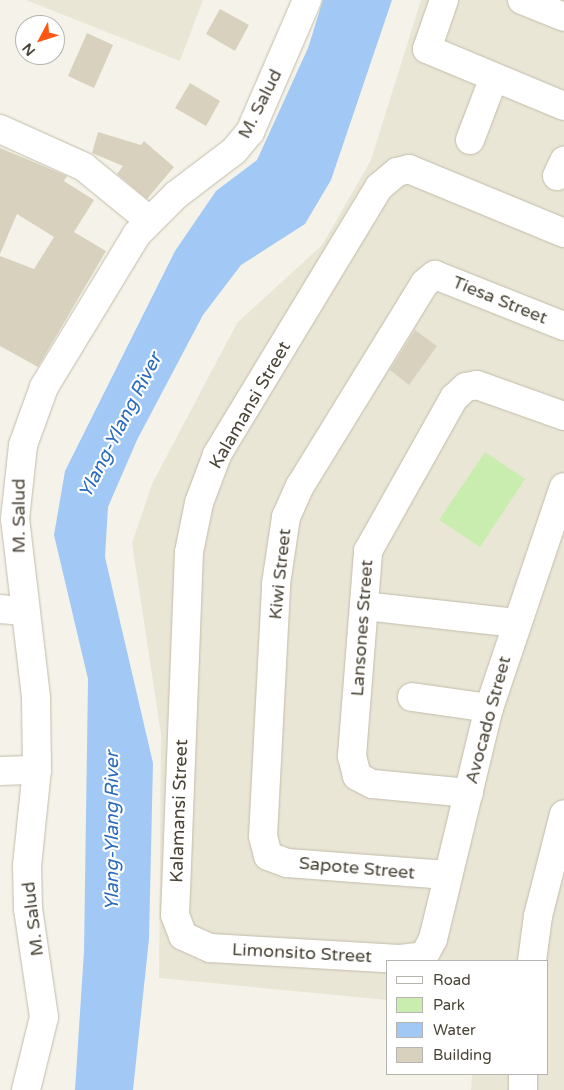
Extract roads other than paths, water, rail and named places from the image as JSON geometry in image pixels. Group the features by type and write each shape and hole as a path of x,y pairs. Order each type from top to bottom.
{"street":[{"name":"M. Salud","path":"26,1090 44,1017 28,908 27,866 37,770 36,697 12,610 15,518 23,445 44,387 79,324 149,220 234,151 250,132 307,0"},
{"path":"444,0 427,49 564,106"},
{"path":"522,0 564,17"},
{"path":"470,140 494,77"},
{"path":"0,129 84,167 149,220"},
{"name":"Kalamansi Street","path":"183,936 175,914 189,552 199,504 217,455 379,187 397,172 409,169 564,233"},
{"name":"Tiesa Street","path":"435,275 564,326"},
{"name":"Kiwi Street","path":"268,856 264,836 276,584 286,517 300,486 425,283 435,275"},
{"name":"Lansones Street","path":"469,793 372,784 358,776 352,756 368,552 454,398 466,387 477,385 564,416"},
{"name":"Avocado Street","path":"424,956 433,939 489,708 515,623 563,493"},
{"path":"364,606 515,623"},
{"path":"412,697 489,708"},
{"path":"0,771 37,770"},
{"path":"532,960 538,916 564,814"},
{"name":"Sapote Street","path":"268,856 287,863 447,875"},
{"name":"Limonsito Street","path":"183,936 210,948 400,959 424,956"},
{"path":"523,1075 523,1090"}],"water":[{"name":"Ylang-Ylang River","path":"323,0 392,0 331,180 305,224 241,265 203,315 137,440 108,507 105,557 153,763 149,939 133,1090 75,1090 84,951 88,679 54,535 65,471 175,251 216,191 257,160 308,48"}]}
